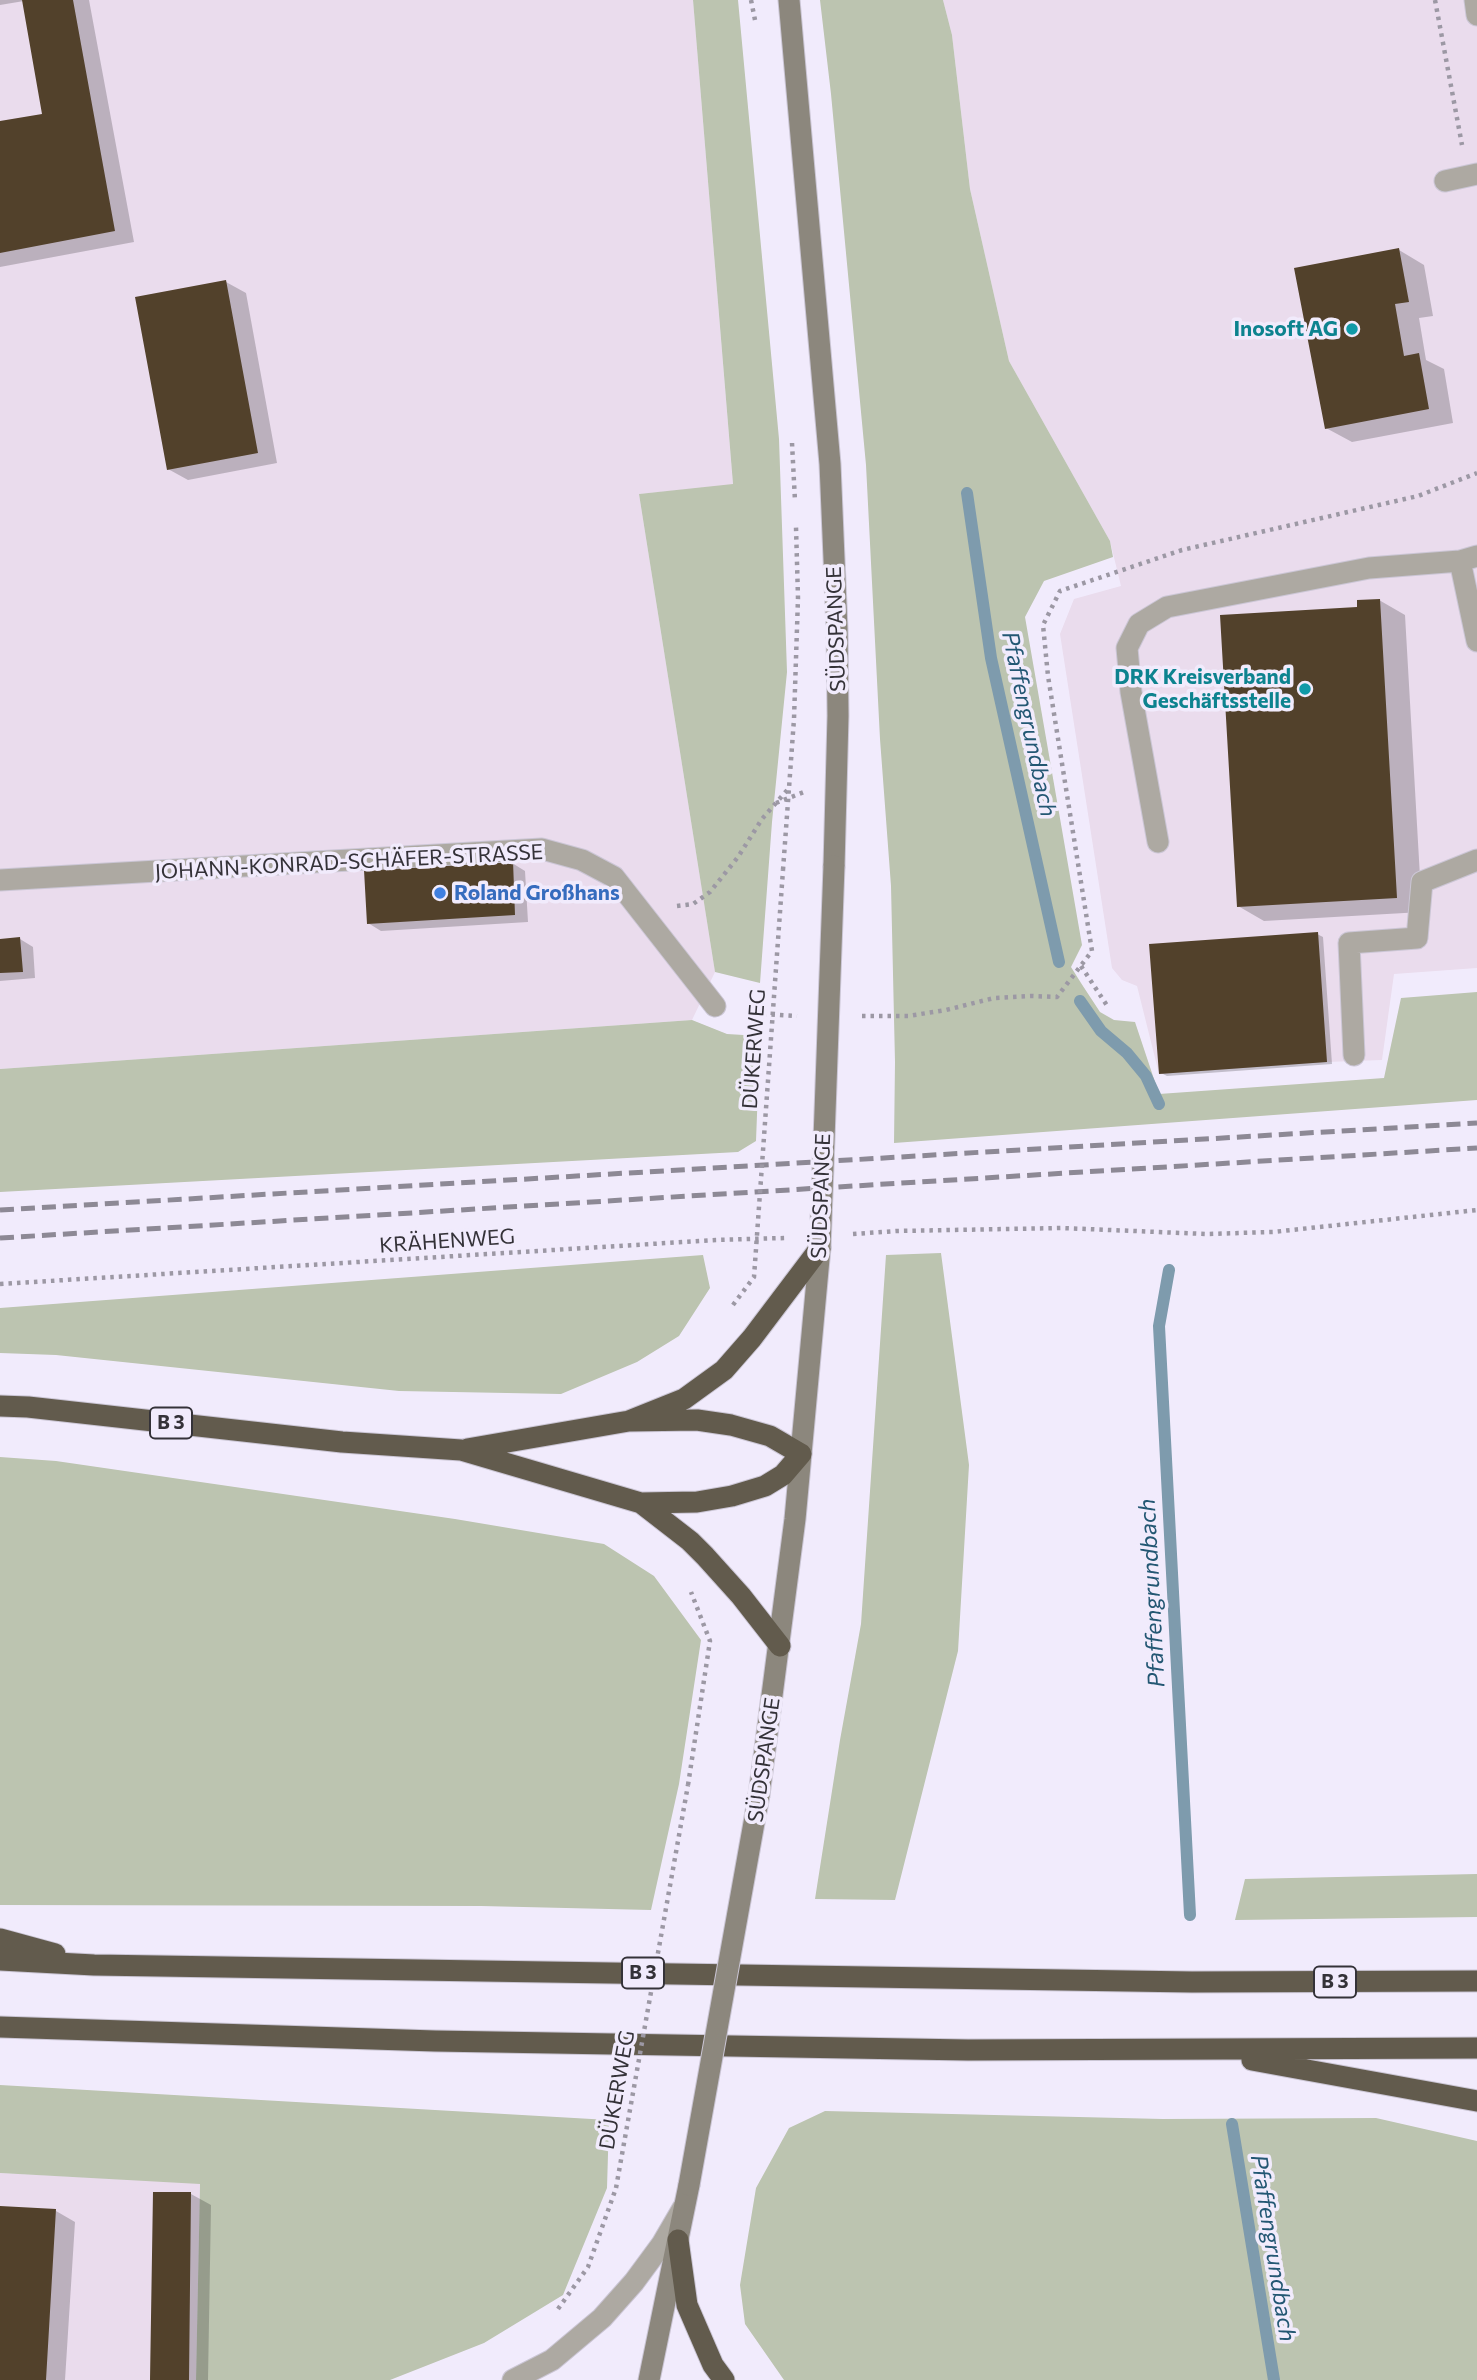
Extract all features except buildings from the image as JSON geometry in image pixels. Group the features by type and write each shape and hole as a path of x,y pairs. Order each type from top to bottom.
{"highway":[{"name":"B 3","path":"629,1420 684,1399 724,1370 763,1324 820,1248"},
{"name":"B 3","path":"0,1406 342,1441 461,1450 641,1503 697,1502 732,1496 765,1486 783,1475 801,1454 770,1436 731,1424 697,1420 629,1420 461,1450"},
{"name":"B 3","path":"641,1503 705,1556 780,1646"},
{"name":"B 3","path":"0,1939 94,1965"},
{"name":"B 3","path":"0,1960 94,1965 1206,1982 1477,1981"},
{"path":"0,2027 435,2041 968,2050 1477,2048"},
{"path":"1202,2050 1477,2101"},
{"path":"678,2240 687,2305 713,2365 724,2380"}],"main road":[{"name":"SÜDSPANGE","path":"649,2380 688,2194 759,1795 780,1646 820,1248 838,704 830,464 789,0"}],"street":[{"path":"1475,0 1477,15"},
{"path":"1445,181 1473,175"},
{"path":"1158,842 1130,692 1127,648 1139,624 1167,607 1369,568 1469,559 1477,640"},
{"name":"JOHANN-KONRAD-SCHÄFER-STRASSE","path":"0,880 542,849 582,860 614,877 715,1006"},
{"path":"1354,1055 1349,943 1417,938 1422,882 1477,859"},
{"path":"513,2380 567,2350 602,2318 634,2282 662,2244 688,2194"}],"path":[{"path":"751,0 756,30"},
{"path":"1435,0 1473,175"},
{"path":"791,431 795,503"},
{"path":"852,1016 908,1016 994,998 1057,997 1092,951 1048,676 1043,625 1060,591 1182,550 1418,496 1477,473"},
{"name":"DÜKERWEG","path":"733,1305 754,1277 794,719 797,638 796,514"},
{"path":"693,904 710,892 738,857 762,819 789,788"},
{"path":"1081,966 1108,1007"},
{"path":"715,1006 756,1015 797,1016"},
{"path":"844,1235 896,1231 1062,1228 1206,1234 1260,1232 1477,1210"},
{"name":"KRÄHENWEG","path":"0,1284 716,1240 793,1238"},
{"name":"DÜKERWEG","path":"567,2350 550,2319 588,2267 616,2188 688,1785"}],"shaded area":[{"path":"0,0 693,0 733,485 639,494 715,972 692,1020 0,1069"},
{"path":"943,0 1477,0 1477,968 1394,974 1382,1060 1159,1074 1137,986 1122,980 1112,968 1060,634 1074,599 1121,586 1110,541 1009,361 970,189 952,35"},
{"path":"0,2173 200,2183 196,2380 0,2380"}],"green space":[{"path":"693,0 738,0 779,439 787,672 760,983 715,972 639,494 733,484"},
{"path":"820,0 943,0 952,35 970,189 1009,361 1110,541 1113,557 1044,581 1025,617 1082,945 1071,967 1100,1012 1114,1020 1135,1022 1159,1094 1384,1078 1401,998 1477,992 1477,1100 894,1143 891,886 880,739 866,465"},
{"path":"692,1020 727,1034 760,1036 756,1141 738,1152 0,1192 0,1069"},
{"path":"941,1253 969,1465 958,1651 895,1900 815,1899 861,1624 886,1255"},
{"path":"703,1255 710,1288 679,1336 637,1362 561,1394 399,1391 56,1355 0,1353 0,1308"},
{"path":"0,1457 56,1461 455,1519 604,1544 654,1576 701,1640 679,1784 651,1910 481,1906 0,1905"},
{"path":"1477,1874 1477,1917 1235,1920 1245,1879"},
{"path":"0,2085 609,2120 607,2188 563,2295 484,2343 390,2380 196,2380 200,2184 0,2173"},
{"path":"825,2111 1163,2119 1376,2118 1477,2141 1477,2380 784,2380 745,2324 740,2285 756,2188 789,2128"}],"waterway":[{"name":"Pfaffengrundbach","path":"967,493 991,658 1059,962"},
{"name":"Pfaffengrundbach","path":"1080,1001 1101,1031 1127,1053 1146,1076 1159,1104"},
{"name":"Pfaffengrundbach","path":"1169,1270 1159,1326 1190,1915"},
{"name":"Pfaffengrundbach","path":"1232,2124 1274,2380"}],"railway":[{"path":"0,1210 1477,1123"},
{"path":"0,1238 1477,1148"}],"place":[{"name":"Inosoft AG","path":"1352,329"},
{"name":"DRK Kreisverband Geschäftsstelle","path":"1305,689"},
{"name":"Roland Großhans","path":"440,893"}]}
